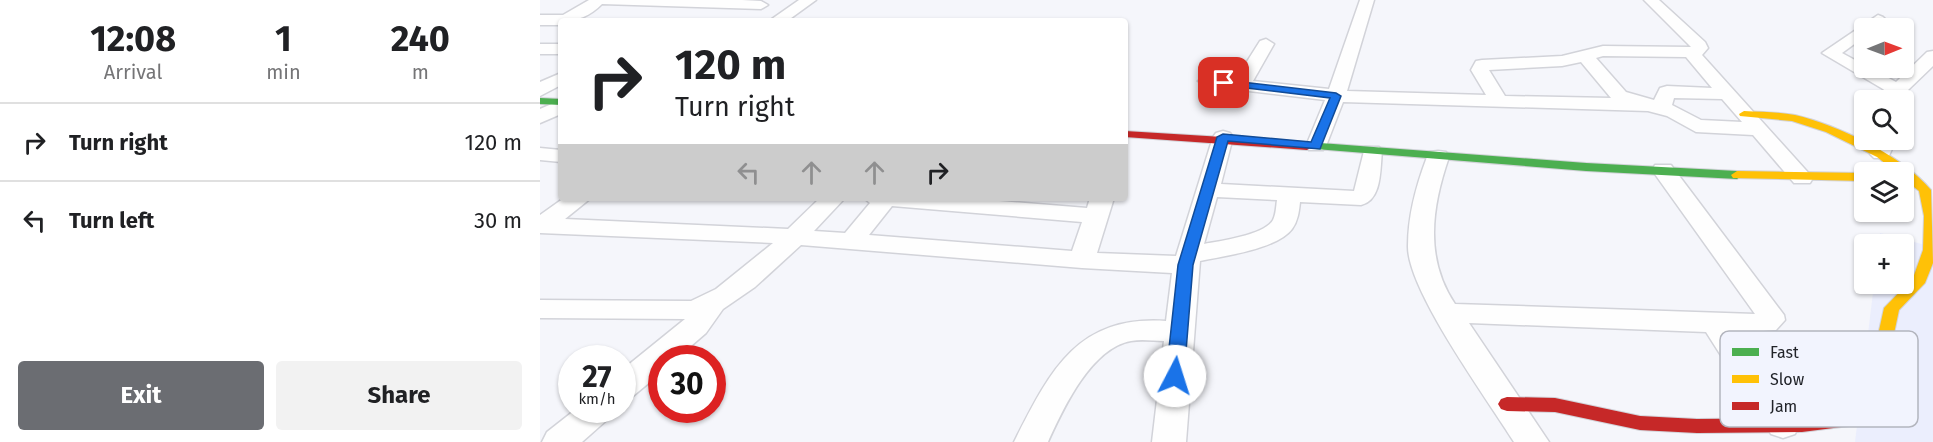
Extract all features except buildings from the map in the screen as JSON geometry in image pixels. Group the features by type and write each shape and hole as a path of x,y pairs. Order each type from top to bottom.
{"street":[{"path":"569,18 589,8 597,0"},
{"path":"605,0 762,5"},
{"path":"782,18 809,0"},
{"path":"1316,146 1336,96 1367,0"},
{"path":"1499,101 1480,70 1482,65 1539,64 1594,52 1617,50 1695,52 1700,50 1699,45 1651,0"},
{"path":"675,16 703,2"},
{"path":"540,20 558,21"},
{"path":"540,33 558,24"},
{"path":"1854,36 1830,53 1854,68"},
{"path":"1241,85 1266,44"},
{"path":"540,49 558,50"},
{"path":"1695,52 1693,55 1726,94 1802,178"},
{"path":"1584,56 1616,94 1678,114 1696,126 1758,129"},
{"path":"1903,90 1933,56"},
{"path":"1870,78 1889,90"},
{"path":"540,90 558,80"},
{"path":"1207,81 1336,96 1655,106"},
{"path":"1655,106 1667,92 1726,94"},
{"path":"540,101 558,104"},
{"path":"540,117 558,106"},
{"path":"1744,114 1793,118 1854,137"},
{"path":"1128,137 1223,137 1438,157 1802,178 1854,177"},
{"path":"1168,442 1187,260 1223,137"},
{"path":"1885,150 1895,162"},
{"path":"1208,190 1361,198 1364,196 1372,151"},
{"path":"540,154 558,156"},
{"path":"1438,157 1425,193 1421,260 1427,277 1447,313 1532,442"},
{"path":"1447,313 1766,324 1771,320 1770,315 1663,170"},
{"path":"1914,178 1933,180"},
{"path":"1887,331 1892,309 1920,280 1930,250 1931,216 1926,194 1914,183"},
{"path":"541,226 795,237 1082,260 1187,260 1277,230 1283,224 1290,195"},
{"path":"541,226 575,201"},
{"path":"636,376 696,326 711,306 795,237 830,201"},
{"path":"851,242 885,201"},
{"path":"958,201 1099,207 1082,260"},
{"path":"540,309 691,310 711,306"},
{"path":"1715,323 1720,331"},
{"path":"1031,442 1063,382 1081,361 1104,342 1125,332 1179,332"},
{"path":"1506,404 1562,406 1650,424 1720,426"},
{"path":"559,442 582,423"}],"shaded area":[{"path":"1914,242 1933,247 1933,442 1855,442 1857,427 1918,427 1918,331 1868,331 1873,294 1914,294"}],"traffic: fast":[{"path":"540,101 558,102"},
{"path":"1307,146 1586,167 1737,175"}],"traffic: slow":[{"path":"1744,114 1793,118 1830,130 1881,154 1925,190 1931,216 1930,250 1920,280 1892,308 1887,331"},
{"path":"1737,175 1854,177"}],"traffic: jam":[{"path":"1128,134 1307,146"},
{"path":"1507,404 1555,405 1640,423 1720,426"}],"route":[{"path":"1175,376 1186,265 1223,137 1316,146 1336,96 1224,83"}]}
